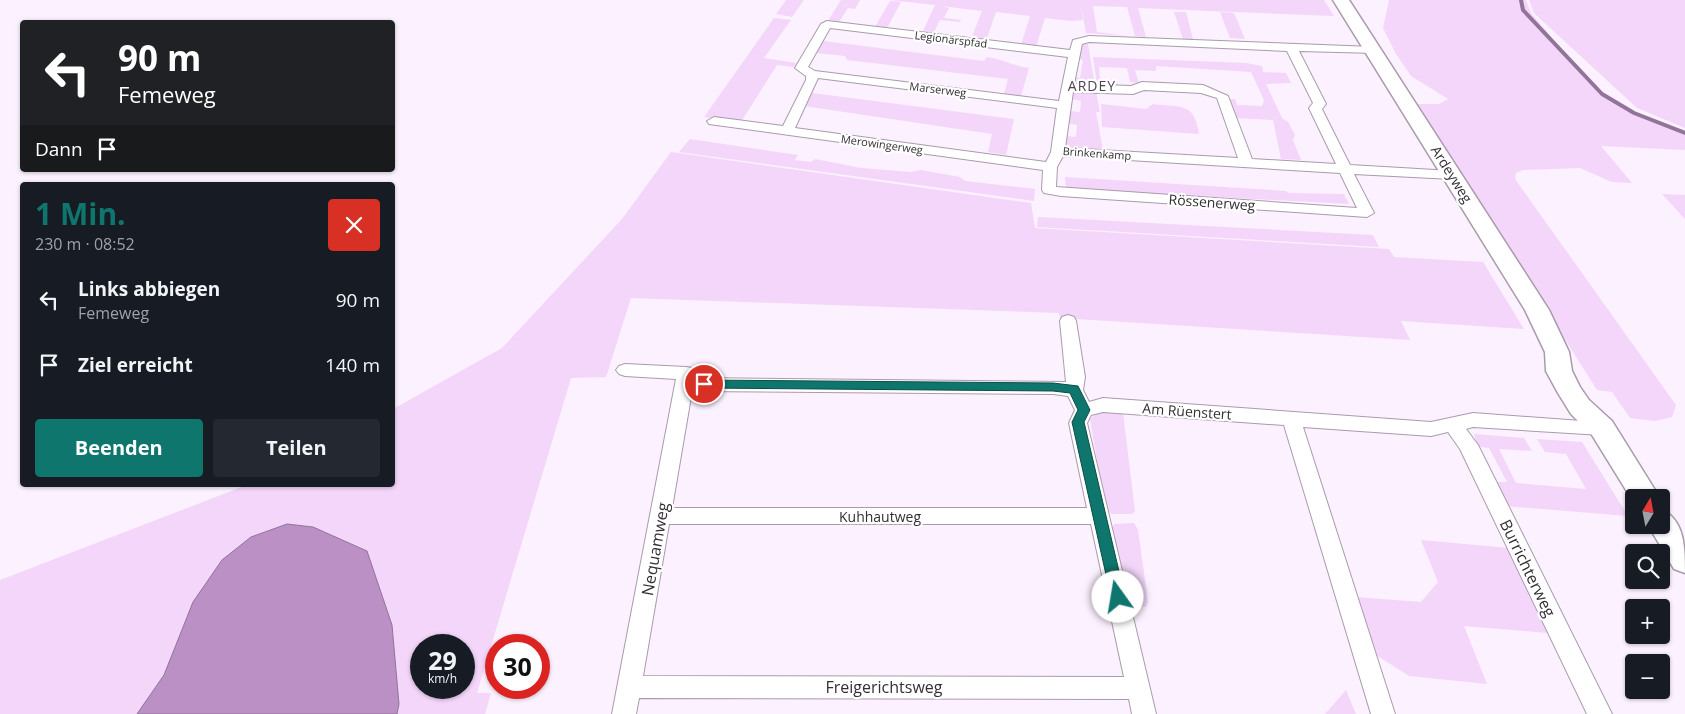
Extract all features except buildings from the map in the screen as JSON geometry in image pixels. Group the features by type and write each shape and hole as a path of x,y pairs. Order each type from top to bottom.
{"main road":[{"name":"Ardeyweg","path":"1341,0 1537,310 1557,352 1559,371 1580,407 1602,428 1640,489"},
{"path":"1669,534 1685,560"}],"street":[{"name":"Legionärspfad","path":"812,74 801,68 827,24 1075,54"},
{"path":"1075,54 1077,42 1089,39 1373,51"},
{"path":"1291,47 1320,104 1315,108 1346,169"},
{"name":"Brinkenkamp","path":"1075,54 1064,105 1058,152 1452,175"},
{"path":"787,131 812,80 812,74"},
{"name":"Marserweg","path":"812,74 1064,105"},
{"path":"1067,88 1133,90 1142,86 1186,88 1203,89 1222,96 1246,162"},
{"name":"Merowingerweg","path":"714,121 1050,167"},
{"path":"1050,167 1058,152"},
{"name":"Rössenerweg","path":"1050,167 1049,190 1061,192 1368,213 1346,169"},
{"path":"1068,321 1076,376 1074,390 1084,410 1078,422 1144,714"},
{"path":"625,370 686,373 684,384 1053,387 1074,390"},
{"name":"Nequamweg","path":"624,714 662,516 684,384"},
{"name":"Am Rüenstert","path":"1084,410 1103,406 1431,428 1473,420 1602,428"},
{"path":"1291,418 1383,714"},
{"name":"Burrichterweg","path":"1452,424 1468,445 1600,714"},
{"name":"Kuhhautweg","path":"662,516 1099,516"},
{"name":"Freigerichtsweg","path":"630,687 1138,688"}],"shaded area":[{"path":"786,0 804,0 792,17 776,14"},
{"path":"841,0 860,0 855,9 848,8 839,22 828,21"},
{"path":"890,0 1324,0 1334,16 1138,8 1146,37 1135,36 1127,7 1093,6 1097,32 1128,36 1086,33 1081,5 1083,20 1071,21 1045,18 1036,47 1021,45 1030,16 996,12 986,41 971,39 982,11 941,6 949,8 944,18 961,20 960,22 940,20 933,34 922,33 935,5"},
{"path":"1389,0 1526,0 1531,13 1598,93 1626,111 1685,135 1685,150 1601,146 1632,183 1612,182 1580,168 1523,170 1516,173 1515,179 1676,405 1672,417 1655,421 1630,418 1612,392 1597,390 1416,104 1439,104 1448,99 1411,76 1396,54 1383,28"},
{"path":"1529,0 1685,0 1685,128 1637,108 1534,13"},
{"path":"890,1 901,2 887,28 875,27"},
{"path":"1174,12 1186,12 1193,39 1183,39"},
{"path":"1220,12 1234,13 1245,39 1230,38"},
{"path":"774,18 791,20 764,58 796,63 794,67 777,65 741,122 704,117"},
{"path":"823,41 984,61 987,57 1029,68 1021,96 1004,94 1008,79 847,60 845,56 816,53"},
{"path":"1083,44 1088,44 1095,86 1083,85 1075,81 1076,77 1080,78 1083,60 1079,59"},
{"path":"1093,57 1246,63 1262,66 1263,72 1286,73 1291,83 1266,84 1282,118 1288,122 1295,135 1293,140 1301,160 1281,159 1273,120 1236,118 1229,99 1235,99 1237,105 1262,106 1264,100 1251,72 1156,66 1156,71 1135,70 1139,83 1130,82 1127,68 1099,67 1100,79 1117,80 1118,87 1097,85"},
{"path":"1077,91 1096,92 1100,112 1096,112 1103,150 1073,148 1066,144 1065,136 1076,137 1077,125 1067,123 1069,111 1080,112 1081,101 1072,99 1072,95"},
{"path":"812,93 1014,119 1006,155 988,152 992,134 804,106"},
{"path":"1101,104 1146,109 1153,104 1185,108 1194,116 1199,134 1102,127"},
{"path":"690,139 798,155 795,160 811,162 815,159 861,168 911,172 921,170 960,177 965,181 1035,189 1034,201 679,152"},
{"path":"671,152 1031,203 1035,228 1389,249 1394,257 1483,262 1524,329 1401,321 1410,340 1060,318 1059,313 631,298 606,377 571,378 495,634 485,634 485,666 477,693 485,693 485,699 489,699 485,714 0,714 0,580 242,487 395,487 395,408 502,348 622,219"},
{"path":"1065,177 1286,191 1288,193 1344,194 1349,204 1066,189"},
{"path":"1662,194 1685,195 1685,219"},
{"path":"1038,217 1373,235 1379,247 1037,227"},
{"path":"1106,411 1123,413 1135,511 1132,514 1112,514 1105,509 1090,419 1096,414"},
{"path":"1474,434 1524,438 1532,451 1499,449 1516,483 1586,489 1566,454 1545,452 1537,439 1582,442 1625,511 1625,516 1505,506 1493,482 1507,482 1489,448 1475,446 1472,441 1476,441"},
{"path":"1134,523 1138,530 1148,602 1146,607 1134,607 1129,604 1112,528 1114,524"},
{"path":"287,524 313,527 367,551 392,625 399,704 397,714 137,714 164,675 193,602 222,560 251,537"},
{"path":"1421,540 1509,548 1548,633 1464,626 1487,684 1409,676 1376,655 1356,597 1421,602 1438,582"},
{"path":"1346,690 1356,714 1325,714"}],"waterway":[{"path":"1521,0 1523,10 1602,94 1634,113 1685,133"}],"district":[{"name":"ARDEY","path":"1092,85"}],"route":[{"path":"704,384 1053,387 1074,390 1084,410 1078,422 1118,597"}]}
